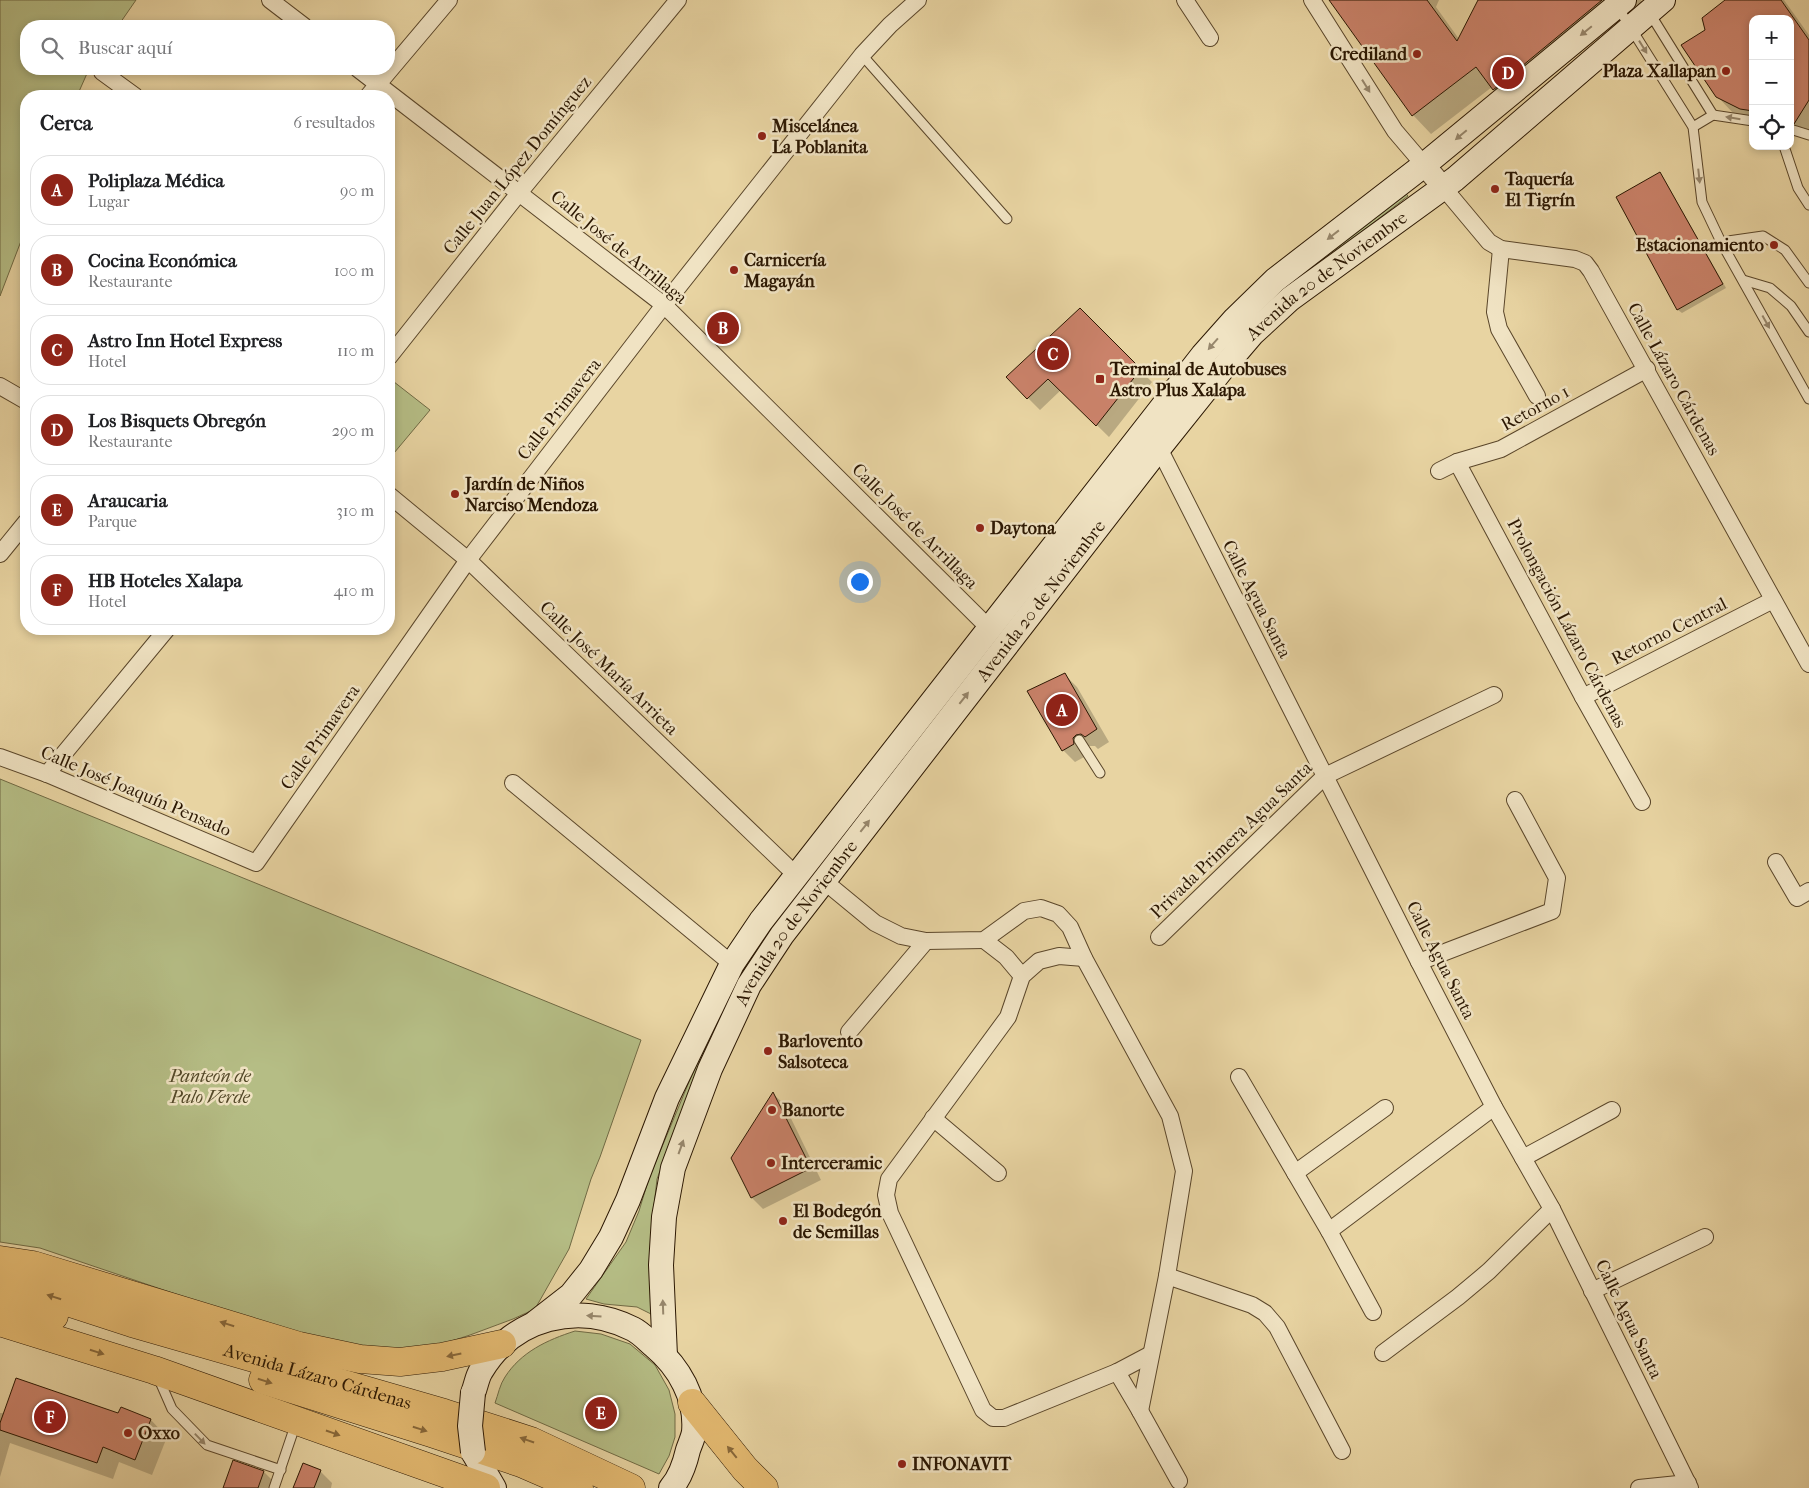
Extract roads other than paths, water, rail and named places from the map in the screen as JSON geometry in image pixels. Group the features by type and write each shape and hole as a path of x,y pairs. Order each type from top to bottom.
{"highway":[{"path":"0,1260 33,1266 299,1346 360,1358 408,1361 442,1357 502,1344"},
{"name":"Avenida Lázaro Cárdenas","path":"0,1280 132,1323 444,1413 532,1441 631,1488"},
{"name":"Avenida Lázaro Cárdenas","path":"0,1302 128,1338 431,1433 521,1464 579,1488"},
{"path":"0,1322 154,1370 486,1488"},
{"path":"692,1403 745,1469 764,1488"}],"main road":[{"name":"Avenida 20 de Noviembre","path":"535,1323 571,1295 591,1270 611,1237 628,1200 667,1098 732,964 761,920 1202,355 1275,280 1424,165 1620,3"},
{"name":"Avenida 20 de Noviembre","path":"665,1356 661,1265 664,1217 673,1168 710,1069 749,985 782,935 1159,448 1222,368 1252,334 1290,299 1443,187 1647,10"},
{"path":"494,1488 473,1452 470,1426 473,1393 480,1372 502,1344 518,1332 535,1323 569,1314 603,1317 635,1330 665,1356 680,1374 692,1403 694,1432 686,1459 674,1486"}],"street":[{"path":"270,0 296,20"},
{"path":"395,64 449,0"},
{"name":"Calle Juan López Domínguez","path":"395,349 519,193 678,0"},
{"name":"Calle Primavera","path":"256,863 468,560 664,305 862,56 890,25 918,0"},
{"path":"1185,0 1210,38"},
{"path":"1312,0 1395,131 1489,242 1501,249 1495,312 1499,329 1537,396"},
{"path":"106,75 127,90"},
{"name":"Calle José de Arrillaga","path":"362,75 373,90"},
{"path":"373,90 386,75"},
{"name":"Calle José de Arrillaga","path":"395,106 519,193 664,305 989,628"},
{"name":"Calle Lázaro Cárdenas","path":"1501,249 1575,259 1585,263 1646,369 1809,664"},
{"name":"Retorno 1","path":"1439,471 1457,462 1501,449 1646,369"},
{"path":"0,386 20,397"},
{"name":"Calle Agua Santa","path":"1159,448 1419,962 1494,1107 1552,1209 1689,1486"},
{"name":"Prolongación Lázaro Cárdenas","path":"1457,462 1583,697 1642,802"},
{"name":"Calle José María Arrieta","path":"395,499 468,560 796,876"},
{"path":"0,554 20,529"},
{"name":"Retorno Central","path":"1583,697 1773,600"},
{"path":"47,774 162,635"},
{"name":"Privada Primera Agua Santa","path":"1159,937 1325,776 1494,695"},
{"name":"Calle José Joaquín Pensado","path":"0,757 47,774 256,863"},
{"path":"513,783 732,964"},
{"path":"1419,962 1552,911 1557,878 1515,800"},
{"path":"1776,862 1803,894"},
{"path":"824,880 875,923 901,936 926,941 984,940 1024,911 1041,908 1058,914 1070,927 1084,958 1170,1116 1184,1171 1167,1276 1140,1411"},
{"path":"984,940 1006,957 1022,976"},
{"path":"849,1032 926,941"},
{"path":"1084,958 1059,956 1039,961 1022,976 1008,1017 889,1179 886,1195 890,1213 983,1410 993,1418 1004,1418 1117,1372 1151,1354"},
{"path":"1239,1077 1329,1231 1373,1312"},
{"path":"1329,1231 1494,1107"},
{"path":"1295,1173 1385,1108"},
{"path":"1523,1158 1612,1110"},
{"path":"933,1118 998,1173"},
{"path":"1383,1353 1458,1297 1489,1271 1552,1209"},
{"path":"1592,1291 1705,1237"},
{"path":"1167,1276 1252,1304 1265,1313 1276,1327 1342,1451"},
{"path":"1117,1372 1179,1481"},
{"path":"1639,1488 1689,1486"}],"lane":[{"path":"1620,3 1647,10 1713,115"},
{"path":"1647,10 1693,127 1702,202 1721,242 1809,399"},
{"path":"862,56 1007,218"},
{"path":"1693,127 1713,115 1749,120"},
{"path":"1794,131 1809,136"},
{"path":"1785,150 1798,188 1809,205"},
{"path":"1721,242 1763,236 1785,250 1809,283"},
{"path":"1743,280 1770,288 1791,306 1809,332"},
{"path":"1079,740 1100,772"},
{"path":"154,1370 172,1409 207,1445 281,1470"},
{"path":"274,1488 297,1421"}],"place":[{"name":"Crediland","path":"1417,54"},
{"name":"Plaza Xallapan","path":"1726,71"},
{"name":"Los Bisquets Obregón","path":"1508,73"},
{"name":"Miscelánea La Poblanita","path":"762,136"},
{"name":"Taquería El Tigrín","path":"1495,189"},
{"name":"Estacionamiento","path":"1774,245"},
{"name":"Carnicería Magayán","path":"734,270"},
{"name":"Cocina Económica","path":"723,328"},
{"name":"Astro Inn Hotel Express","path":"1053,354"},
{"name":"Terminal de Autobuses Astro Plus Xalapa","path":"1100,379"},
{"name":"Jardín de Niños Narciso Mendoza","path":"455,494"},
{"name":"Daytona","path":"980,528"},
{"name":"Poliplaza Médica","path":"1062,710"},
{"name":"Barlovento Salsoteca","path":"768,1051"},
{"name":"Banorte","path":"772,1110"},
{"name":"Interceramic","path":"771,1163"},
{"name":"El Bodegón de Semillas","path":"783,1221"},
{"name":"Araucaria","path":"601,1413"},
{"name":"HB Hoteles Xalapa","path":"50,1417"},
{"name":"Oxxo","path":"128,1433"},
{"name":"INFONAVIT","path":"902,1464"}],"park label":[{"name":"Panteón de Palo Verde","path":"210,1086"}]}
